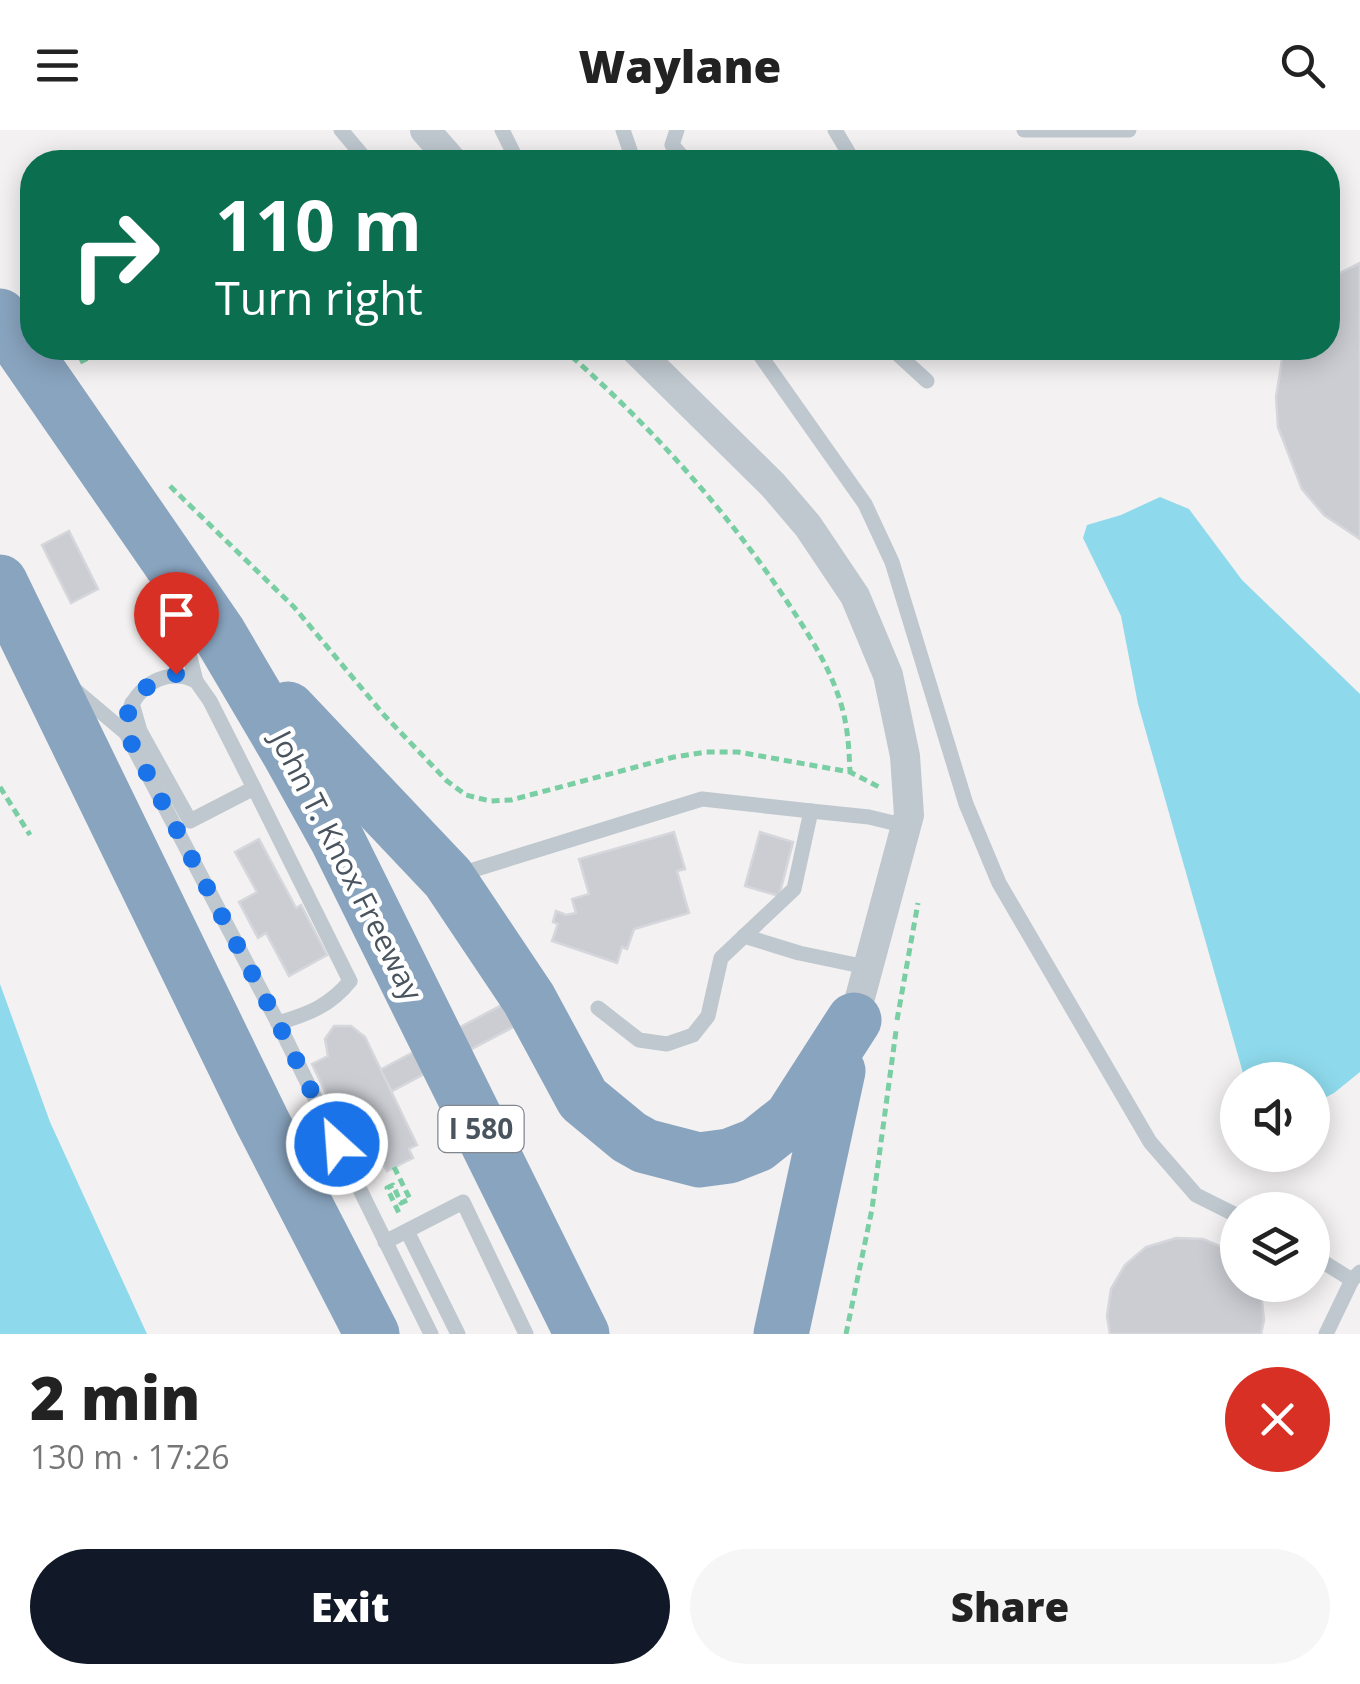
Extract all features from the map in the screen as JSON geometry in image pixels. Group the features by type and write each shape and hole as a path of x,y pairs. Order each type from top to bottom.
{"highway":[{"name":"John T. Knox Freeway","path":"0,316 20,344"},
{"name":"John T. Knox Freeway","path":"32,360 204,612 338,842 498,1218 582,1334"},
{"path":"0,582 262,1121 372,1334"},
{"path":"204,612 448,878 530,999 583,1099 628,1137 681,1158 714,1159 743,1151 770,1136 800,1106 854,1020"},
{"path":"780,1334 831,1097 854,1020"},
{"path":"818,1334 838,1244 858,1105 854,1020"}],"street":[{"path":"425,130 442,150"},
{"path":"646,360 790,504 856,596 878,647 894,702 908,780 906,826 854,1020"}],"lane":[{"path":"340,130 358,150"},
{"path":"1024,130 1128,130"},
{"path":"764,360 865,504 892,562 966,804 999,884 1150,1142 1196,1195 1220,1207"},
{"path":"905,360 927,381"},
{"path":"204,612 186,641 196,681 350,981 336,999 310,1014 278,1023"},
{"path":"33,649 126,733 278,1023 430,1334"},
{"path":"126,733 127,713 147,687 176,674 196,681"},
{"path":"132,703 140,731 190,821 254,788"},
{"path":"448,878 702,798 869,817 906,826"},
{"path":"598,1008 639,1040 667,1044 692,1035 708,1016 721,958 794,889 811,811"},
{"path":"744,936 798,953 866,967"},
{"path":"385,1242 463,1202 498,1218 526,1334"},
{"path":"407,1231 458,1334"},
{"path":"1326,1334 1356,1276 1330,1263"}],"path":[{"path":"158,475 259,570 426,762 466,794 511,800 706,752 738,752 850,772 848,731 828,670 758,557 697,481 634,413 575,360"},
{"path":"0,787 30,835"},
{"path":"394,1167 410,1199 401,1202 393,1185 388,1188 407,1231"}],"water":[{"path":"1160,497 1189,509 1242,580 1360,694 1360,1072 1330,1095 1330,1062 1240,1062 1138,704 1121,616 1083,538 1087,525"},
{"path":"0,984 50,1122 147,1334 0,1334"}],"building":[{"path":"1360,263 1360,539 1324,515 1302,489 1278,427 1276,397 1282,360 1340,360 1340,273"},
{"path":"69,531 98,589 71,603 42,545"},
{"path":"674,832 685,869 677,871 689,913 634,929 617,963 552,941 558,924 553,922 556,911 576,913 572,899 589,894 579,859"},
{"path":"760,832 793,842 779,896 745,886"},
{"path":"259,839 327,955 289,976 266,933 258,938 239,902 257,892 235,852"},
{"path":"526,992 538,1014 392,1091 380,1070"},
{"path":"334,1026 351,1026 365,1037 417,1145 409,1149 413,1158 387,1171 361,1125 345,1133 312,1064 328,1056 325,1039"},
{"path":"1176,1238 1203,1239 1220,1246 1220,1302 1262,1302 1261,1334 1110,1334 1107,1316 1111,1289 1125,1265 1146,1247"}],"route":[{"path":"176,674 156,680 132,703 125,722 126,733 337,1144"}]}
